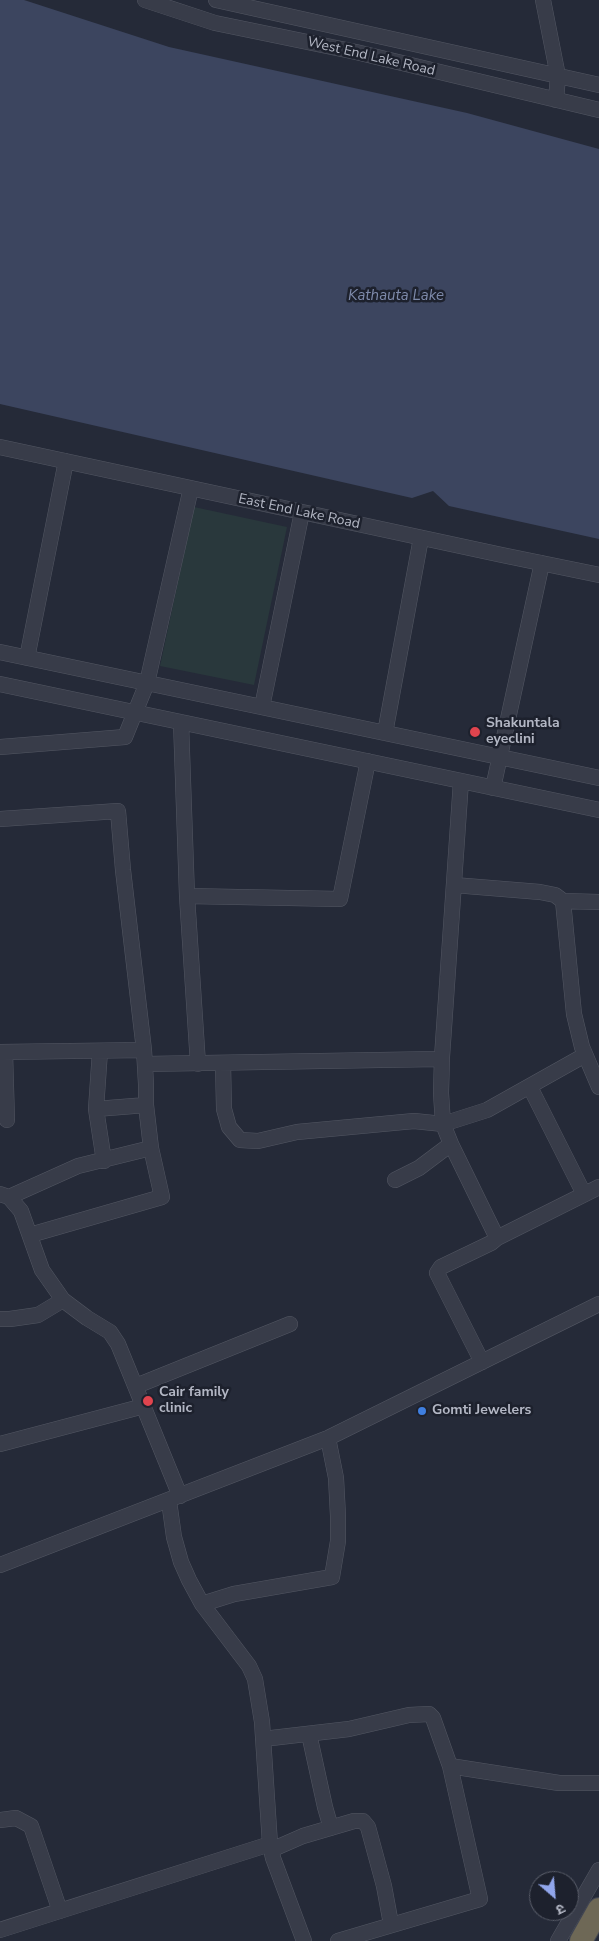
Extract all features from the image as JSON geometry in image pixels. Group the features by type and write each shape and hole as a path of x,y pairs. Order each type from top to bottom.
{"highway":[{"path":"581,1941 591,1904"}],"street":[{"name":"West End Lake Road","path":"145,0 215,23 356,52 599,110"},
{"name":"West End Lake Road","path":"216,0 599,85"},
{"path":"543,0 558,76 556,100"},
{"name":"East End Lake Road","path":"0,447 599,575"},
{"path":"27,658 66,461"},
{"path":"0,747 125,737 147,683 191,488"},
{"path":"262,707 302,512"},
{"path":"386,733 421,538"},
{"path":"493,788 542,563"},
{"path":"0,652 599,778"},
{"path":"0,684 599,810"},
{"path":"180,722 187,896 198,1064"},
{"path":"187,896 340,899 368,761"},
{"path":"460,781 442,1057 441,1093 443,1124 497,1238"},
{"path":"0,819 118,811 145,1057 146,1105 151,1148 162,1197 30,1235"},
{"path":"454,885 540,892 555,895 563,901 599,902"},
{"path":"563,901 574,1014 585,1055 598,1082"},
{"path":"7,1120 2,1052 100,1051 198,1064 438,1059 442,1057"},
{"path":"100,1051 96,1109 104,1161"},
{"path":"223,1063 224,1109 229,1127 240,1140 258,1141 297,1132 414,1121 443,1124 487,1110 585,1055"},
{"path":"530,1087 584,1194"},
{"path":"96,1109 146,1105"},
{"path":"395,1180 419,1168 451,1144"},
{"path":"151,1148 78,1166 4,1195 21,1211 42,1270 63,1300 110,1332 118,1344 144,1406 175,1499 174,1537 181,1562 202,1604 249,1666 256,1679 262,1722 271,1847 289,1903 304,1941"},
{"path":"482,1362 437,1273 441,1267 599,1187"},
{"path":"0,1319 38,1315 63,1300"},
{"path":"0,1565 175,1499 328,1438 599,1304"},
{"path":"136,1386 290,1324"},
{"path":"0,1444 144,1406"},
{"path":"202,1604 234,1594 332,1577 338,1541 338,1516 336,1478 328,1438"},
{"path":"263,1740 349,1729 409,1715 430,1714 433,1718 450,1766 480,1899 391,1924 371,1936 338,1941"},
{"path":"309,1734 325,1807 332,1828"},
{"path":"450,1766 559,1782 599,1783"},
{"path":"0,1820 16,1818 31,1826 60,1911"},
{"path":"0,1930 354,1821 363,1822 368,1827 384,1886 391,1924"},
{"path":"558,1941 591,1904 599,1870"},
{"path":"591,1904 599,1905"}],"shaded area":[{"path":"194,507 287,527 254,685 160,666"}],"water":[{"name":"Kathauta Lake","path":"0,0 24,0 169,47 467,113 599,149 599,539 449,506 433,491 412,498 0,404"}],"place":[{"name":"Shakuntala eyeclini","path":"475,732"},
{"name":"Cair family clinic","path":"148,1401"},
{"name":"Gomti Jewelers","path":"422,1411"}]}
